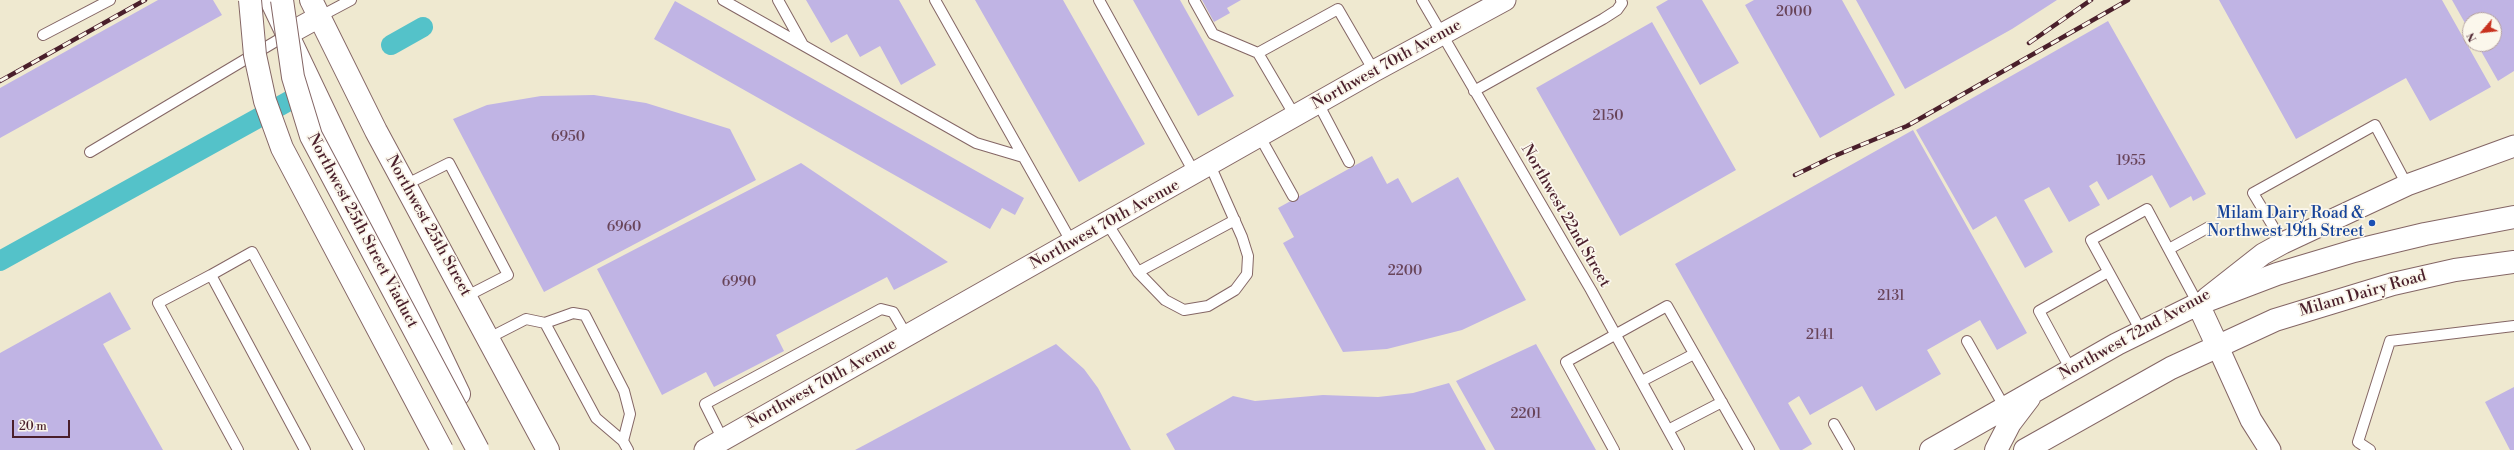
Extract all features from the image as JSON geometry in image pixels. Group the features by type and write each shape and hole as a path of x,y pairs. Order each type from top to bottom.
{"main road":[{"name":"Northwest 25th Street Viaduct","path":"250,0 255,55 265,101 282,148 442,450"},
{"path":"271,0 486,450"},
{"name":"Northwest 25th Street Viaduct","path":"282,0 293,78 311,136 478,450"},
{"name":"Northwest 25th Street","path":"315,8 405,185 467,296 548,450"},
{"path":"2025,450 2171,368 2217,345 2198,304 2277,274 2360,249 2425,234 2514,217"},
{"name":"Milam Dairy Road","path":"2217,345 2275,320 2359,293 2428,275 2514,262"},
{"name":"Northwest 72nd Avenue","path":"1931,450 2141,331 2198,304"},
{"path":"1996,450 2010,423 2034,392"}],"street":[{"name":"Northwest 70th Avenue","path":"705,450 1203,170 1374,71 1505,0"},
{"path":"288,34 315,8"},
{"name":"Northwest 72nd Avenue","path":"2198,304 2263,254 2283,243 2407,185 2514,146"},
{"path":"2217,345 2251,420 2270,450"}],"lane":[{"path":"42,35 110,0"},
{"path":"315,8 351,0"},
{"path":"724,0 976,143 1023,156"},
{"path":"778,0 803,45"},
{"path":"935,0 1072,243"},
{"path":"1099,0 1235,220 1248,256 1247,274 1235,290 1208,306 1184,310 1165,300 1138,272 1107,223"},
{"path":"1194,0 1213,34 1258,53 1295,116"},
{"name":"Northwest 22nd Street","path":"1422,0 1617,336 1679,450"},
{"path":"1474,91 1617,10 1622,3 1621,0"},
{"path":"1258,53 1338,9 1374,71"},
{"path":"90,152 288,34"},
{"path":"1318,103 1349,162"},
{"path":"2283,243 2253,193 2375,125 2407,185"},
{"path":"1260,137 1292,196"},
{"path":"405,185 449,162 508,275 467,296"},
{"path":"2141,331 2091,240 2147,209 2198,304"},
{"path":"1138,272 1235,220"},
{"path":"2169,249 2209,227"},
{"path":"238,450 158,303 252,252 359,450"},
{"path":"2071,370 2039,311 2108,272"},
{"path":"211,275 305,450"},
{"path":"1614,450 1566,362 1617,336 1668,306 1749,450"},
{"path":"723,440 705,404 881,310 893,312 907,336"},
{"path":"489,338 526,319 545,323 573,313 585,315 624,391 630,414 625,446"},
{"path":"545,323 596,418 625,446"},
{"path":"2370,450 2358,442 2390,341 2514,326"},
{"path":"1968,341 2005,408"},
{"path":"1642,382 1694,354"},
{"path":"1668,430 1722,402"},
{"path":"1834,424 1849,450"}],"building":[{"path":"158,0 213,0 222,15 0,138 0,88"},
{"path":"806,0 899,0 936,65 901,85 880,46 860,57 847,34 831,43"},
{"path":"975,0 1063,0 1145,144 1079,182"},
{"path":"1133,0 1180,0 1234,96 1198,116"},
{"path":"1202,0 1241,0 1227,8 1230,13 1214,22"},
{"path":"1668,0 1702,0 1739,63 1700,85 1656,7"},
{"path":"1754,0 1842,0 1895,95 1820,138 1745,5"},
{"path":"1856,0 2057,0 2012,29 1905,89"},
{"path":"2219,0 2442,0 2462,36 2462,52 2471,52 2491,87 2430,121 2406,78 2296,139"},
{"path":"2452,0 2514,0 2514,71 2498,81 2482,52 2502,52 2502,12 2462,12 2462,18"},
{"path":"675,1 1024,198 1015,215 1002,208 990,229 654,39"},
{"path":"2108,21 2206,194 2193,201 2191,196 2170,208 2152,175 2108,200 2097,181 2089,186 2100,205 2069,222 2049,187 2024,200 2053,252 2025,268 1996,216 1973,230 1916,130"},
{"path":"1652,22 1736,170 1620,236 1536,88"},
{"path":"594,95 646,103 730,129 756,180 544,292 453,119 487,105 541,96"},
{"path":"1913,130 2027,333 1997,350 1980,320 1927,350 1941,374 1876,411 1862,386 1810,415 1799,396 1788,403 1812,444 1802,450 1780,450 1675,264"},
{"path":"1372,156 1387,184 1398,178 1412,203 1458,177 1526,300 1462,330 1387,349 1343,352 1283,243 1294,237 1278,208"},
{"path":"801,163 948,262 894,290 887,277 776,335 784,351 714,387 706,372 662,395 597,269"},
{"path":"110,292 131,329 103,344 163,450 0,450 0,353"},
{"path":"1056,344 1084,369 1098,388 1131,450 855,450"},
{"path":"1536,344 1596,450 1495,450 1456,381"},
{"path":"1449,383 1486,450 1175,450 1166,434 1233,396 1255,401 1323,395 1378,397 1413,393"},
{"path":"2514,387 2514,450 2510,450 2485,402"}],"waterway":[{"path":"391,45 423,27"},
{"path":"0,261 298,96"}],"railway":[{"path":"0,81 145,0"},
{"path":"2029,43 2091,0"},
{"path":"1795,175 1832,157 1907,126 2128,0"}],"place":[{"name":"Milam Dairy Road & Northwest 19th Street","path":"2372,223"}]}
